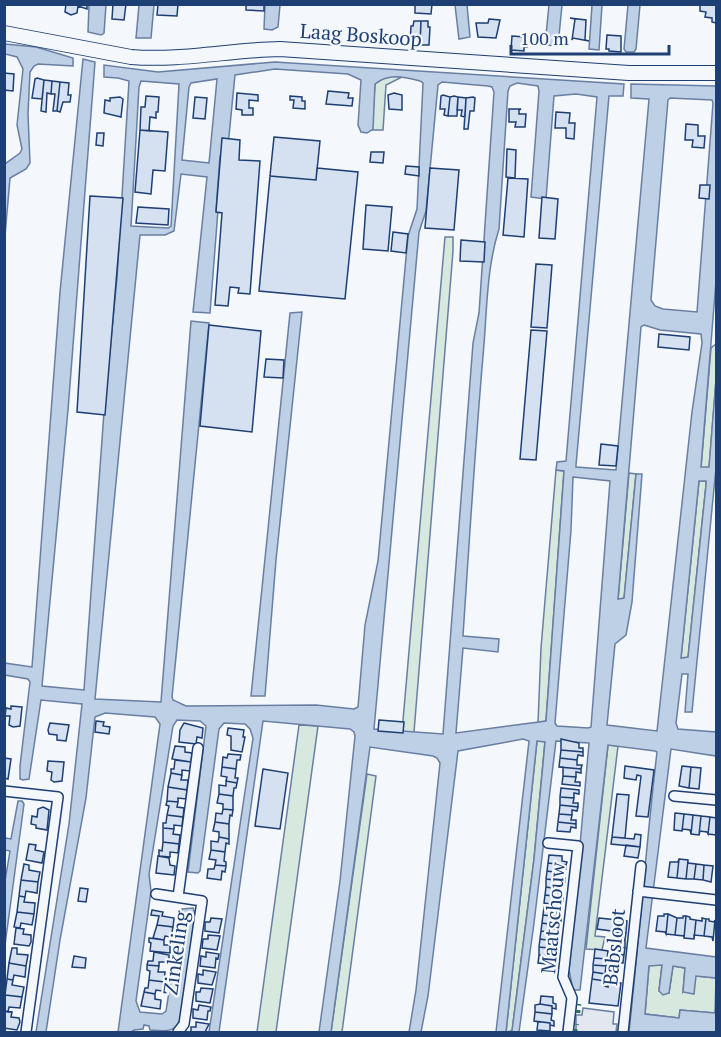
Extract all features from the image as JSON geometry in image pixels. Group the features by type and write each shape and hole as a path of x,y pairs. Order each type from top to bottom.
{"street":[{"name":"Laag Boskoop","path":"4,33 131,57 182,58 243,50 280,49 629,73 717,73"},
{"name":"Zinkeling","path":"178,897 198,748"},
{"path":"4,791 58,797 26,1032"},
{"path":"674,796 717,800"},
{"name":"Maatschouw","path":"548,843 578,846 563,977 572,998 568,1032"},
{"name":"Babsloot","path":"622,1032 641,866"},
{"path":"638,891 717,900"},
{"name":"Zinkeling","path":"156,894 202,901 184,1024 178,1032"}],"shaded area":[{"path":"391,76 402,77 386,85 383,130 372,130 375,84"},
{"path":"445,237 453,237 453,251 414,732 402,732"},
{"path":"716,344 716,380 709,468 701,468 711,348"},
{"path":"556,470 564,471 546,721 538,723 541,648"},
{"path":"629,473 636,474 624,599 618,600"},
{"path":"699,481 706,481 706,485 688,658 681,658"},
{"path":"299,725 318,726 276,1032 257,1032"},
{"path":"537,741 545,741 534,859 512,1031 506,1032"},
{"path":"608,745 618,746 595,936 605,937 602,950 586,949"},
{"path":"367,774 376,776 342,1032 331,1032"},
{"path":"662,965 659,991 669,993 673,966 685,968 683,992 696,976 716,978 715,1013 680,1010 679,1018 645,1014 649,966"},
{"path":"583,1008 614,1012 613,1024 617,1024 616,1032 576,1032 576,1015 582,1015"}],"water":[{"path":"89,5 106,5 104,33 101,35 88,32"},
{"path":"139,5 154,5 151,38 136,38"},
{"path":"265,5 280,5 278,27 272,30 264,29"},
{"path":"455,5 467,5 470,37 459,39"},
{"path":"549,5 562,5 558,46 545,45"},
{"path":"592,5 602,5 599,50 589,49"},
{"path":"628,5 640,5 634,52 626,52 624,49"},
{"path":"5,44 36,47 73,58 73,66 38,64 30,72 28,114 30,163 26,169 10,178 5,236 5,164 22,149 17,125 23,69 17,57 5,54"},
{"path":"83,59 95,62 68,410 42,686 84,690 104,412 117,278 129,81 104,77 104,65 158,72 275,62 624,84 623,96 609,96 576,465 576,467 616,470 649,99 631,98 631,84 716,86 716,281 701,467 709,467 716,380 716,468 692,712 685,712 688,674 682,674 676,723 678,729 716,732 716,756 671,749 646,948 716,957 716,978 696,976 694,994 683,992 685,968 673,966 669,993 663,995 659,991 662,965 649,966 645,1014 679,1018 680,1010 715,1013 716,1007 716,1032 629,1032 657,752 655,751 608,745 580,990 573,990 569,970 589,743 556,741 519,1032 509,1032 512,1031 534,859 545,742 537,741 506,1032 496,1032 529,741 523,739 458,751 428,996 421,1032 409,1032 416,990 440,763 433,756 370,747 331,1032 319,1032 340,881 355,736 350,729 263,721 219,1032 209,1032 253,738 250,729 245,724 224,723 219,729 200,871 198,873 188,872 206,726 200,721 177,720 173,726 149,874 151,891 136,1001 140,1012 162,1014 166,1011 182,909 193,908 195,914 181,1016 177,1026 170,1030 150,1030 149,1026 144,1025 143,1029 118,1032 160,724 155,717 105,713 95,717 86,798 46,1032 36,1032 69,824 82,704 41,700 29,779 20,779 30,682 28,679 5,675 4,663 32,667 60,292","holes":["275,69 348,74 361,80 358,125 361,132 367,133 373,129 375,84 386,78 397,77 423,83 417,209 408,236 378,561 365,625 358,707 354,709 316,705 186,706 173,700 209,323 191,321 161,702 95,699 140,235 165,235 174,231 181,174 207,177 193,312 210,313 220,156 227,156 235,75","217,79 209,163 182,160 191,83","141,81 179,84 171,226 168,228 131,226","442,82 492,87 494,92 479,313 473,343 443,734 374,729 419,232 426,211 438,85","517,83 538,86 531,197 546,199 554,96 576,94 597,97 566,461 557,462 556,470 564,471 546,721 456,733 463,648 498,652 499,639 463,636 488,292 499,229 510,86","670,98 712,100 697,312 663,309 655,306 651,300 668,100","644,325 660,330 701,334 702,343 692,412 657,731 607,725 615,644 626,635 632,602 642,474 636,474 624,598 618,599 641,327","573,477 610,481 591,727 557,726 555,723 571,530","699,481 706,481 688,657 681,658"]},
{"path":"302,312 276,560 265,696 251,696 290,313"},
{"path":"18,801 24,804 5,945 4,887 10,851 5,850 5,838 11,839"}],"building":[{"path":"66,4 87,4 87,9 78,6 77,13 71,15 65,12"},
{"path":"113,4 126,4 124,20 112,19"},
{"path":"158,4 178,4 177,16 157,15"},
{"path":"246,4 264,4 264,11 246,10"},
{"path":"415,4 432,4 431,14 415,13"},
{"path":"700,4 716,4 716,23 712,22 712,18 705,17 706,12 700,11"},
{"path":"570,18 586,20 585,40 589,41 573,38 572,40 575,19"},
{"path":"489,19 500,20 496,38 478,37 476,23 488,23"},
{"path":"414,21 421,21 420,45 410,44 411,26"},
{"path":"421,21 428,21 428,27 430,27 429,45 420,45"},
{"path":"607,35 621,36 621,52 606,49"},
{"path":"512,36 525,37 524,45 527,47 524,47 524,51 511,50"},
{"path":"4,73 14,74 13,91 4,90"},
{"path":"37,78 44,80 42,99 32,98"},
{"path":"44,80 52,81 51,94 47,93 46,112 41,111"},
{"path":"52,81 60,82 57,111 53,111 55,94 51,94"},
{"path":"60,82 69,83 68,95 71,95 70,102 63,102 60,112 57,111"},
{"path":"328,91 349,93 348,98 353,98 352,106 326,104"},
{"path":"237,93 258,95 258,101 249,100 249,108 253,108 253,115 242,115 242,110 236,109"},
{"path":"394,93 402,95 402,110 389,109 388,95"},
{"path":"443,95 450,97 448,116 444,115 445,109 440,109"},
{"path":"146,96 159,97 158,112 156,112 156,118 150,117 149,131 140,130 141,107 145,107"},
{"path":"290,96 302,97 302,101 305,101 305,109 293,108 294,100 290,100"},
{"path":"195,97 207,98 205,119 193,118"},
{"path":"450,97 458,97 457,116 448,116"},
{"path":"458,97 466,98 465,117 461,116 462,110 457,110"},
{"path":"110,98 123,99 121,117 104,113 105,100 110,101"},
{"path":"466,98 475,98 474,111 470,111 468,129 464,129"},
{"path":"509,109 521,109 519,114 526,114 525,127 515,127 516,122 509,122"},
{"path":"556,112 570,113 569,123 575,123 574,139 566,138 566,128 555,128"},
{"path":"686,124 698,125 698,136 705,136 704,148 692,147 693,140 685,140"},
{"path":"140,130 168,132 165,171 153,170 151,194 135,192"},
{"path":"97,133 104,133 103,146 96,145"},
{"path":"274,137 320,141 316,180 270,176"},
{"path":"222,138 240,140 239,160 260,161 250,294 238,293 239,288 230,287 228,306 215,305 222,213 216,212"},
{"path":"507,149 516,150 515,178 506,177"},
{"path":"371,152 384,152 383,163 370,162"},
{"path":"406,166 419,167 419,176 405,174"},
{"path":"317,168 358,172 345,299 259,291 270,176 316,180"},
{"path":"430,168 459,170 454,230 425,228"},
{"path":"508,178 528,179 524,237 503,235"},
{"path":"700,185 710,185 709,199 699,198"},
{"path":"90,196 123,198 105,415 77,412"},
{"path":"542,197 558,199 555,239 539,238"},
{"path":"366,205 392,207 388,251 363,249"},
{"path":"138,207 169,209 168,225 136,223"},
{"path":"393,232 408,234 406,253 391,251"},
{"path":"461,240 485,242 484,262 460,261"},
{"path":"536,264 552,265 547,328 531,327"},
{"path":"209,325 261,331 252,432 200,426"},
{"path":"531,330 547,331 536,460 520,459"},
{"path":"659,334 690,337 689,350 658,347"},
{"path":"266,359 284,360 283,378 264,377"},
{"path":"601,444 618,446 616,466 599,465"},
{"path":"11,706 22,707 20,726 9,725 10,716 5,716 6,708 11,709"},
{"path":"379,720 404,722 403,733 378,731"},
{"path":"96,721 104,722 103,726 110,727 109,734 95,732"},
{"path":"50,723 69,725 66,741 57,740 57,735 49,734"},
{"path":"184,723 203,728 202,738 197,737 196,744 179,742 180,730"},
{"path":"228,728 244,730 242,752 231,750 231,736 227,735"},
{"path":"561,739 579,743 579,748 583,748 583,752 561,750"},
{"path":"175,746 185,747 185,752 192,753 191,762 172,759"},
{"path":"561,750 583,752 583,756 578,755 577,760 560,758"},
{"path":"228,754 241,755 240,760 237,760 236,769 222,767 223,757 227,758"},
{"path":"4,758 11,759 8,779 4,778"},
{"path":"560,758 577,760 577,765 582,765 581,769 559,767"},
{"path":"175,760 191,762 190,771 182,770 182,775 171,773"},
{"path":"48,761 64,762 62,781 51,780 52,772 47,771"},
{"path":"625,766 654,770 648,817 636,816 641,776 637,775 636,780 624,778"},
{"path":"682,766 691,767 689,788 679,786"},
{"path":"222,767 236,769 237,783 226,781 227,777 221,776"},
{"path":"563,767 581,769 581,773 576,772 576,777 563,776"},
{"path":"691,767 701,768 699,789 689,788"},
{"path":"263,769 288,773 280,829 255,826"},
{"path":"171,773 182,775 181,780 188,780 187,790 168,787"},
{"path":"563,776 576,777 575,782 580,782 580,786 562,784"},
{"path":"226,781 237,783 233,796 219,794 219,785 226,786"},
{"path":"168,787 187,790 186,799 178,798 178,802 167,801"},
{"path":"561,788 579,790 579,794 574,793 574,798 560,797"},
{"path":"219,794 233,796 233,810 223,809 223,804 217,803"},
{"path":"617,794 629,795 625,838 612,837"},
{"path":"560,797 574,798 573,803 578,803 578,807 560,805"},
{"path":"167,801 178,802 177,807 184,808 183,817 167,815 169,806 166,805"},
{"path":"560,805 578,807 577,811 572,810 572,815 559,814"},
{"path":"43,807 49,810 47,830 36,828 36,825 31,824 32,816 37,817 38,809"},
{"path":"223,809 233,810 229,824 215,822 216,813 222,814"},
{"path":"675,813 684,814 682,831 674,830"},
{"path":"559,814 572,815 571,820 576,820 576,824 558,822"},
{"path":"684,814 693,815 691,834 690,830 683,829 682,831"},
{"path":"167,815 183,817 182,826 174,825 174,829 163,828"},
{"path":"693,815 701,816 699,835 691,834"},
{"path":"701,816 710,817 708,834 700,831 699,835"},
{"path":"710,817 716,818 716,835 708,834"},
{"path":"215,822 229,824 229,839 219,837 219,832 213,831"},
{"path":"558,822 576,824 576,828 571,827 570,832 557,831"},
{"path":"163,828 174,829 173,834 180,835 179,844 163,842"},
{"path":"635,834 641,835 640,847 611,844 612,837 634,839"},
{"path":"219,837 229,839 225,852 211,850 211,841 218,842"},
{"path":"163,842 179,844 178,853 170,852 170,857 159,856"},
{"path":"29,844 36,845 35,850 44,852 42,863 26,860"},
{"path":"626,845 640,847 638,858 624,856"},
{"path":"211,850 225,852 226,866 215,865 216,860 209,859"},
{"path":"549,855 562,856 562,861 567,862 566,865 548,863"},
{"path":"158,856 169,858 170,865 175,866 174,875 156,873"},
{"path":"679,859 677,878 668,877 670,862 678,862"},
{"path":"679,859 688,860 686,879 677,878"},
{"path":"688,860 688,863 696,864 694,879 686,879"},
{"path":"548,863 566,865 566,869 561,868 561,873 547,871"},
{"path":"24,864 29,865 29,870 40,872 38,882 21,880"},
{"path":"696,864 704,865 703,880 694,879"},
{"path":"215,865 226,866 225,872 222,871 221,880 207,878 208,869 214,869"},
{"path":"704,865 713,866 711,882 703,880"},
{"path":"547,871 561,873 560,877 565,878 565,881 546,879"},
{"path":"546,879 565,881 564,885 559,884 559,889 546,887"},
{"path":"21,880 38,882 37,893 26,891 25,897 19,896"},
{"path":"546,887 559,889 558,893 563,894 563,897 545,895"},
{"path":"80,888 88,889 86,902 78,901"},
{"path":"545,895 563,897 563,901 558,900 557,905 544,903"},
{"path":"19,896 25,897 24,902 35,903 34,914 17,912"},
{"path":"544,907 557,908 557,913 561,913 561,917 543,915"},
{"path":"152,910 163,912 162,916 174,918 173,927 157,925 159,916 151,915"},
{"path":"17,912 34,914 32,925 21,923 20,928 14,927"},
{"path":"668,914 666,934 656,931 658,916 664,916"},
{"path":"668,914 677,918 675,935 666,934"},
{"path":"543,915 561,917 561,921 556,920 555,925 542,923"},
{"path":"686,916 684,938 684,936 675,935 677,918 683,918"},
{"path":"686,916 696,920 694,939 684,938"},
{"path":"211,918 222,919 219,933 205,931 205,922 210,922"},
{"path":"599,918 627,921 626,933 597,929"},
{"path":"706,919 704,936 694,935 696,920"},
{"path":"706,919 714,922 715,920 713,941 712,937 704,936"},
{"path":"542,923 555,925 559,933 541,931"},
{"path":"157,925 173,927 171,937 165,936 164,940 153,938"},
{"path":"16,928 24,929 23,934 31,935 29,946 14,944"},
{"path":"541,931 559,933 559,936 554,936 554,941 540,939"},
{"path":"614,932 626,933 625,940 613,939"},
{"path":"208,935 220,936 217,950 202,948 203,939 208,939"},
{"path":"149,938 164,940 164,945 170,945 170,953 150,951"},
{"path":"540,939 554,941 553,945 558,945 558,949 539,947"},
{"path":"613,939 625,940 625,948 612,946"},
{"path":"612,946 625,948 624,955 611,954"},
{"path":"539,947 558,949 557,952 552,952 552,956 539,955"},
{"path":"12,948 17,948 17,954 28,955 26,966 9,963"},
{"path":"595,949 608,951 607,959 594,958"},
{"path":"154,952 169,955 169,962 159,962 159,966 147,965 148,961 153,961"},
{"path":"206,952 219,954 215,968 200,966 201,956 206,957"},
{"path":"611,954 624,955 623,963 611,962"},
{"path":"539,955 552,956 551,961 556,961 556,965 538,963"},
{"path":"74,956 86,958 85,968 72,967"},
{"path":"594,958 607,959 606,966 593,965"},
{"path":"9,963 26,966 25,977 14,975 13,980 7,979"},
{"path":"147,965 159,966 158,972 165,972 164,982 149,980 150,971 147,970"},
{"path":"593,965 606,966 605,974 593,972"},
{"path":"203,970 216,972 212,985 198,983 198,974 203,975"},
{"path":"593,972 605,974 605,981 592,979"},
{"path":"7,979 13,980 12,985 24,987 22,997 5,995"},
{"path":"592,979 605,981 604,986 608,987 608,982 621,983 618,1006 589,1003"},
{"path":"149,980 164,982 162,991 156,990 155,994 144,992 145,988 148,988"},
{"path":"201,988 213,989 210,1003 196,1001 196,992 200,992"},
{"path":"144,992 155,994 155,999 161,1000 160,1009 141,1006"},
{"path":"5,995 22,997 20,1008 9,1007 8,1012 4,1011"},
{"path":"541,996 553,997 556,1009 540,1004"},
{"path":"199,1005 211,1007 207,1020 193,1018 193,1009 198,1010"},
{"path":"535,1005 552,1006 552,1014 535,1012"},
{"path":"4,1011 12,1012 11,1017 19,1018 17,1030 4,1028"},
{"path":"535,1012 552,1014 551,1020 554,1021 554,1026 550,1023 534,1021"},
{"path":"534,1021 550,1023 550,1031 537,1030 538,1022"},
{"path":"196,1022 209,1024 205,1032 191,1032 191,1027 196,1027"}],"hedge":[{"path":"578,1013 579,1004"},
{"path":"575,1032 577,1024"}]}
